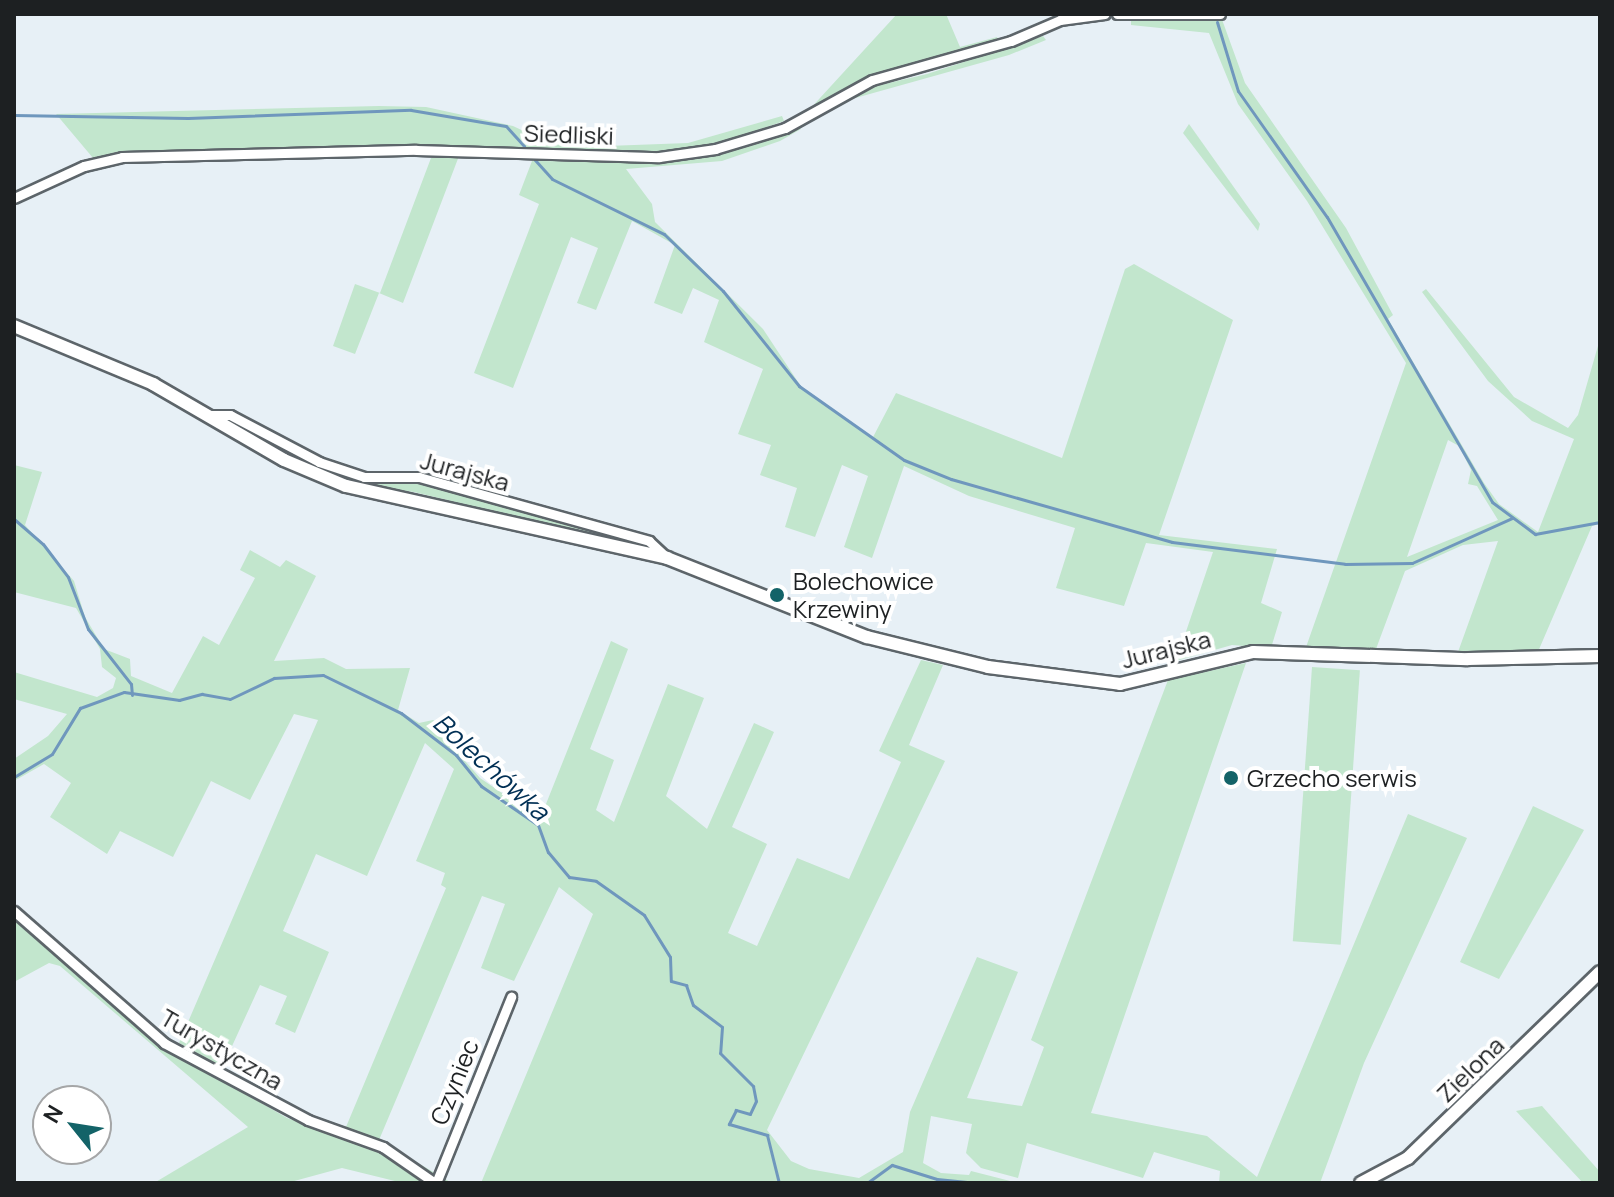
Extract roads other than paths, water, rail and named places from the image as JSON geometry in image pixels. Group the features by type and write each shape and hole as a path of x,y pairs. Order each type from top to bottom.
{"street":[{"name":"Siedliski","path":"14,198 84,166 122,157 416,150 659,157 715,149 785,128 872,80 1011,41 1060,20 1105,14"},
{"path":"1117,14 1220,14"},
{"name":"Jurajska","path":"14,326 106,362 208,415 284,460 346,486 667,558 877,640 988,667 1097,684 1142,681 1253,652 1456,659 1600,656"},
{"name":"Jurajska","path":"208,415 230,415 319,462 364,477 419,477 649,541 667,558"},
{"name":"Turystyczna","path":"14,911 164,1043 308,1120 383,1147 436,1183"},
{"name":"Zielona","path":"1361,1183 1408,1158 1600,972"},
{"name":"Czyniec","path":"436,1183 511,997"}],"waterway":[{"path":"1217,22 1238,91 1327,217 1492,502 1535,534 1600,522"},
{"path":"14,115 188,118 411,110 506,126 524,146"},
{"path":"535,160 552,179 664,234 723,291 799,386 904,460 951,479 1172,542 1345,564 1412,563 1512,518"},
{"path":"14,519 43,544 68,577 88,629 131,684 132,695"},
{"name":"Bolechówka","path":"14,777 52,754 80,708 124,692 179,700 202,694 230,699 274,678 323,675 401,713 456,755 481,786 538,825 548,852 569,877 596,881 644,915 670,957 671,981 686,985 693,1005 722,1027 720,1053 753,1086 756,1101 750,1114 736,1110 729,1124 767,1135 779,1183"},
{"path":"867,1183 892,1165 937,1179 977,1183"}],"place":[{"name":"Bolechowice Krzewiny","path":"777,595"},
{"name":"Grzecho serwis","path":"1231,778"}]}
